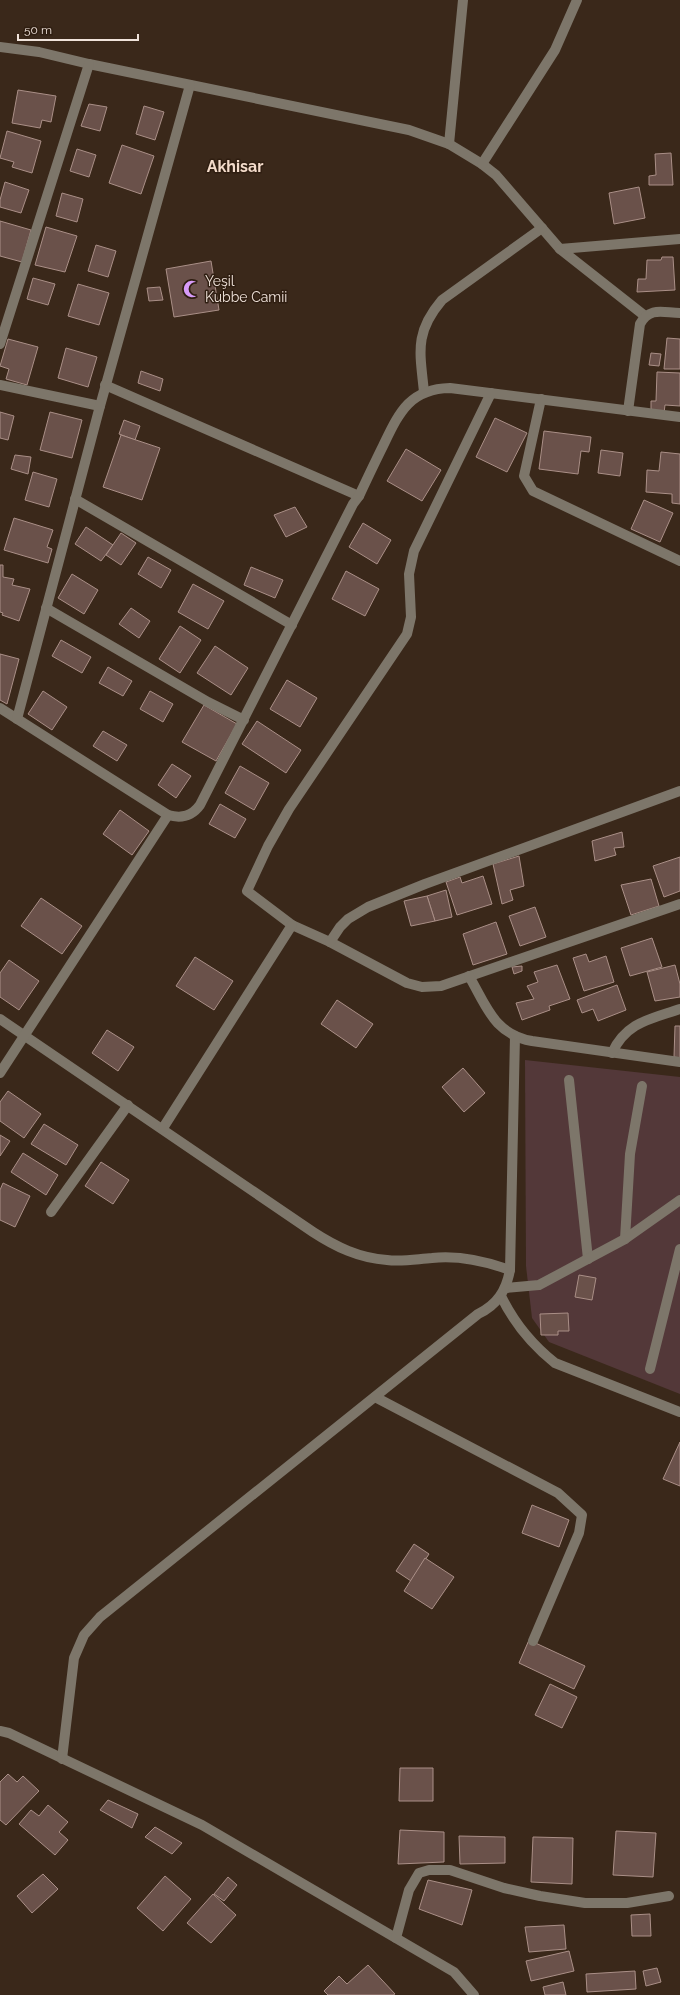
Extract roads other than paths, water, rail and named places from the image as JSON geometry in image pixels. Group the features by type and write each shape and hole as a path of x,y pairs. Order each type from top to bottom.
{"street":[{"path":"449,144 463,0"},
{"path":"482,164 556,50 577,0"},
{"path":"0,47 40,52 89,64 409,130 449,144 482,164 496,176 560,249 645,316"},
{"path":"0,344 89,64"},
{"path":"17,718 105,385 190,85"},
{"path":"424,392 419,347 424,328 434,309 442,300 542,228"},
{"path":"560,249 680,239"},
{"path":"628,411 638,329 645,316 657,311 680,313"},
{"path":"0,385 100,406"},
{"path":"105,385 359,496"},
{"path":"0,708 168,815 180,817 186,816 196,810 244,720 401,411 407,403 424,392 450,388 680,417"},
{"path":"491,393 414,552 409,586 411,617 407,634 289,809 268,846 247,891 292,925 330,942 413,985 432,988 680,904"},
{"path":"541,399 524,476 533,491 680,561"},
{"path":"75,499 292,625"},
{"path":"46,608 208,702 244,720"},
{"path":"330,942 348,919 368,907 425,884 680,791"},
{"path":"0,1074 168,815"},
{"path":"163,1128 292,925"},
{"path":"469,976 497,1024 515,1036 527,1040 680,1062"},
{"path":"612,1053 622,1036 630,1028 680,1009"},
{"path":"0,1019 163,1128 318,1235 343,1249 358,1255 387,1260 402,1261 448,1257 465,1258 481,1261 510,1270"},
{"path":"62,1759 74,1658 78,1646 100,1617 478,1314 487,1310 503,1292 510,1270 515,1036"},
{"path":"569,1080 588,1259"},
{"path":"626,1239 630,1154 642,1086"},
{"path":"51,1212 128,1105"},
{"path":"503,1292 539,1284 588,1259 626,1239 680,1200"},
{"path":"650,1369 680,1249"},
{"path":"503,1292 518,1327 541,1352 555,1363 680,1412"},
{"path":"375,1397 558,1494 582,1514 580,1534 533,1641"},
{"path":"0,1731 202,1825 454,1972 474,1995"},
{"path":"396,1938 409,1890 419,1874 429,1870 450,1870 504,1888 540,1896 585,1902 627,1902 669,1896"}],"place":[{"name":"Yeşil Kubbe Camii","path":"192,289"}],"district":[{"name":"Akhisar","path":"235,166"}]}
